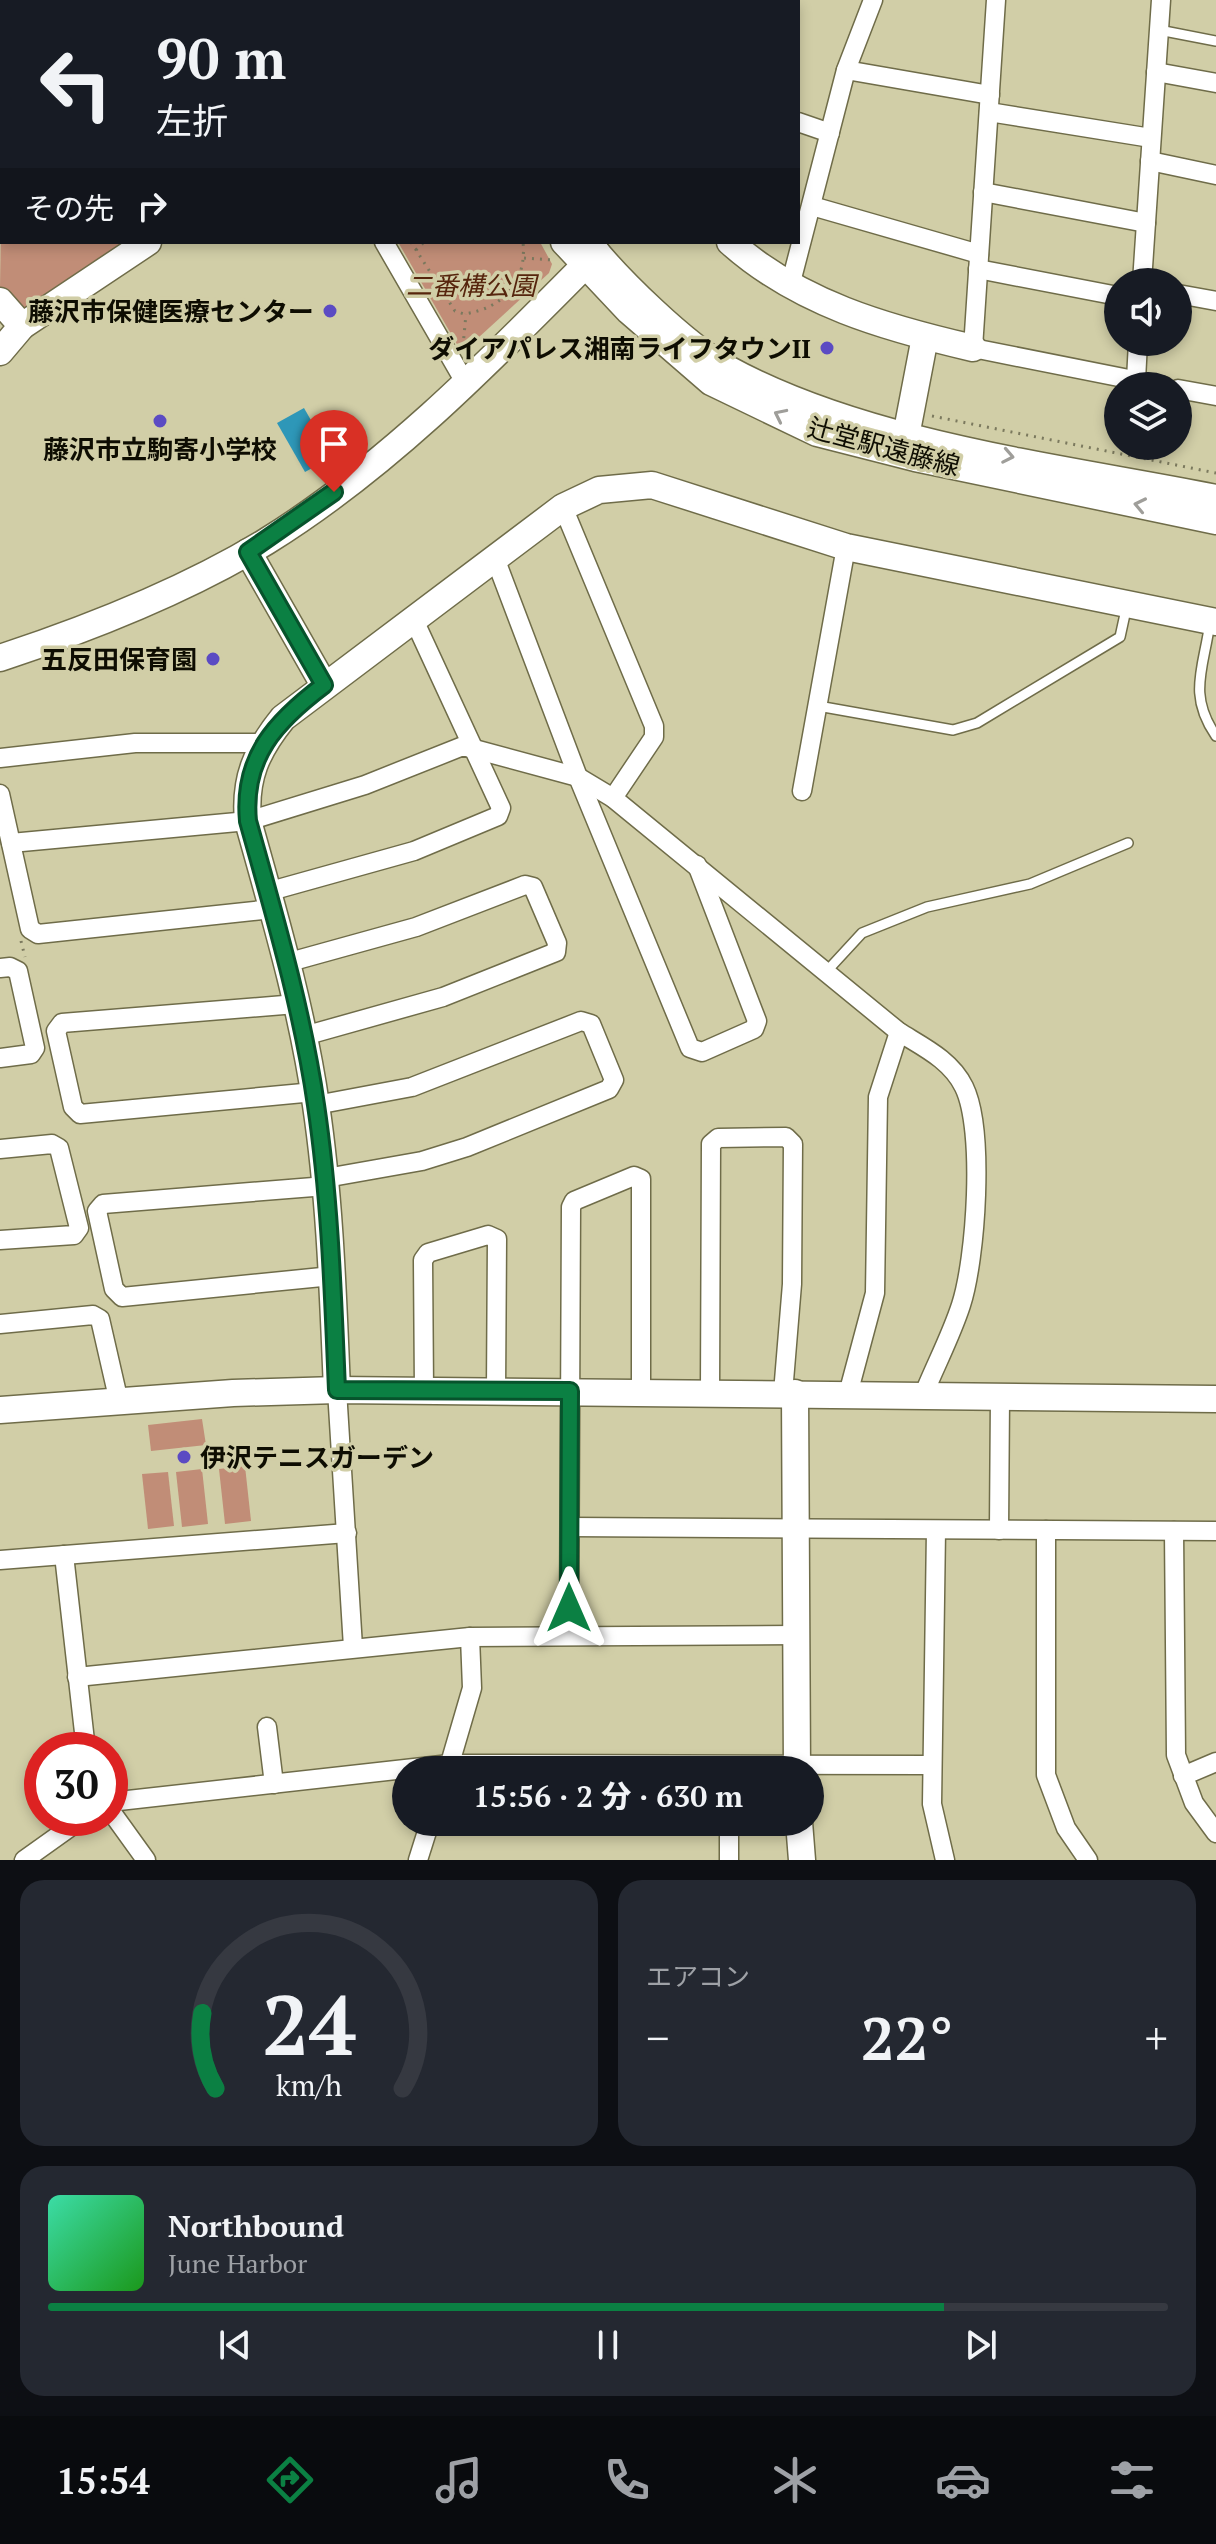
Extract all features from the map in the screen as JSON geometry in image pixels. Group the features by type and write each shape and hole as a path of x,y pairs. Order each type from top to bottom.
{"street":[{"path":"790,286 846,70 873,0"},
{"path":"973,348 996,0"},
{"path":"1143,268 1161,0"},
{"path":"846,70 1151,138"},
{"path":"1156,72 1216,83"},
{"path":"800,123 830,133"},
{"path":"1150,161 1216,175"},
{"path":"983,192 1146,223"},
{"path":"812,206 979,262 1104,293"},
{"path":"0,352 22,326 145,244"},
{"path":"385,244 466,384"},
{"path":"733,244 790,286 863,319 973,348 1104,374"},
{"name":"辻堂駅遠藤線","path":"560,251 589,254 725,367 817,409 906,436 1216,498"},
{"path":"0,658 84,630 248,552 356,477 466,384 589,254"},
{"name":"辻堂駅遠藤線","path":"589,254 711,382 817,433 915,458 1216,521"},
{"path":"1192,297 1216,301"},
{"path":"0,301 22,326"},
{"path":"906,436 925,337"},
{"path":"1192,392 1216,396"},
{"path":"353,1647 326,1182 304,1036 248,821 250,774 262,743 283,718 324,685 563,507 599,490 652,485 846,547 1213,621"},
{"path":"563,507 654,726 654,737 613,798"},
{"path":"802,791 846,547"},
{"path":"248,552 324,685"},
{"path":"495,558 578,777 690,1048 702,1052 754,1029 757,1021 697,865"},
{"path":"0,794 30,929 38,934 270,900 414,851 498,816 501,808 476,748 414,620"},
{"path":"0,758 135,743 262,743"},
{"path":"11,843 248,821 365,785 463,746 578,777 613,798 899,1032 941,1058 963,1084 973,1112 975,1197 970,1258 962,1304 923,1396"},
{"path":"286,963 416,927 525,885 533,887 557,943 556,952 443,997 304,1036"},
{"path":"0,968 10,967 18,971 35,1048 31,1054 0,1058"},
{"path":"296,1004 62,1023 56,1031 73,1107 80,1114 315,1099 412,1087 581,1021 591,1024 614,1080 609,1089 467,1147 422,1161 326,1182 103,1204 97,1211 114,1289 122,1297 332,1276"},
{"path":"848,1394 875,1293 878,1097 899,1032"},
{"path":"710,1392 711,1144 718,1138 786,1137 793,1144 789,1393 796,1529 797,1756"},
{"path":"0,1149 52,1144 59,1148 79,1228 74,1235 0,1240"},
{"path":"569,1634 571,1207 574,1201 634,1176 641,1179 641,1391"},
{"path":"424,1391 423,1260 428,1253 488,1235 497,1239 496,1390"},
{"path":"0,1324 93,1315 100,1319 119,1402"},
{"path":"0,1410 233,1393 337,1390 1216,1399"},
{"path":"999,1530 1000,1397"},
{"path":"570,1527 1216,1531"},
{"path":"936,1530 932,1765 935,1828 945,1860"},
{"path":"1046,1530 1046,1775 1066,1828 1088,1860"},
{"path":"1174,1531 1174,1736 1183,1776 1194,1803 1216,1833"},
{"path":"0,1560 347,1533"},
{"path":"64,1555 84,1732"},
{"path":"77,1677 470,1637 797,1635"},
{"path":"452,1756 472,1688 470,1637"},
{"path":"267,1727 274,1784"},
{"path":"1183,1776 1216,1762"},
{"path":"824,1767 932,1765"},
{"path":"128,1800 392,1773"},
{"path":"128,1835 146,1860"},
{"path":"24,1860 58,1836"},
{"path":"418,1860 426,1836"},
{"path":"729,1836 729,1860"},
{"path":"800,1836 802,1860"}],"lane":[{"path":"1159,30 1216,41"},
{"path":"818,706 953,730 977,723 1120,637 1127,605"},
{"path":"1213,621 1197,698 1203,718 1216,736"},
{"path":"826,972 862,933 927,907 1030,884 1128,843"}],"path":[{"path":"412,244 455,311 466,314 492,304 517,284 524,258 523,244"},
{"path":"416,251 422,244"},
{"path":"524,258 560,251"},
{"path":"463,353 466,314"},
{"path":"931,415 1216,473"},
{"path":"19,935 26,963"}],"green space":[{"path":"1,244 120,244 29,309 15,309 0,288"},
{"name":"二番構公園","path":"399,244 541,244 552,264 549,273 466,349 458,346"},
{"path":"202,1419 206,1445 151,1451 148,1425"},
{"path":"245,1466 251,1521 225,1524 219,1469"},
{"path":"202,1469 208,1524 182,1527 176,1472"},
{"path":"168,1472 174,1526 148,1529 142,1474"}],"water":[{"path":"304,408 332,457 305,472 277,423"}],"place":[{"name":"藤沢市保健医療センター","path":"330,311"},
{"name":"ダイアパレス湘南ライフタウンII","path":"827,348"},
{"name":"藤沢市立駒寄小学校","path":"160,421"},
{"name":"五反田保育園","path":"213,659"},
{"name":"伊沢テニスガーデン","path":"184,1457"}],"route":[{"path":"334,492 248,552 324,685 283,718 262,743 250,774 246,799 248,821 304,1036 316,1105 326,1178 337,1390 570,1391 569,1608"}]}
